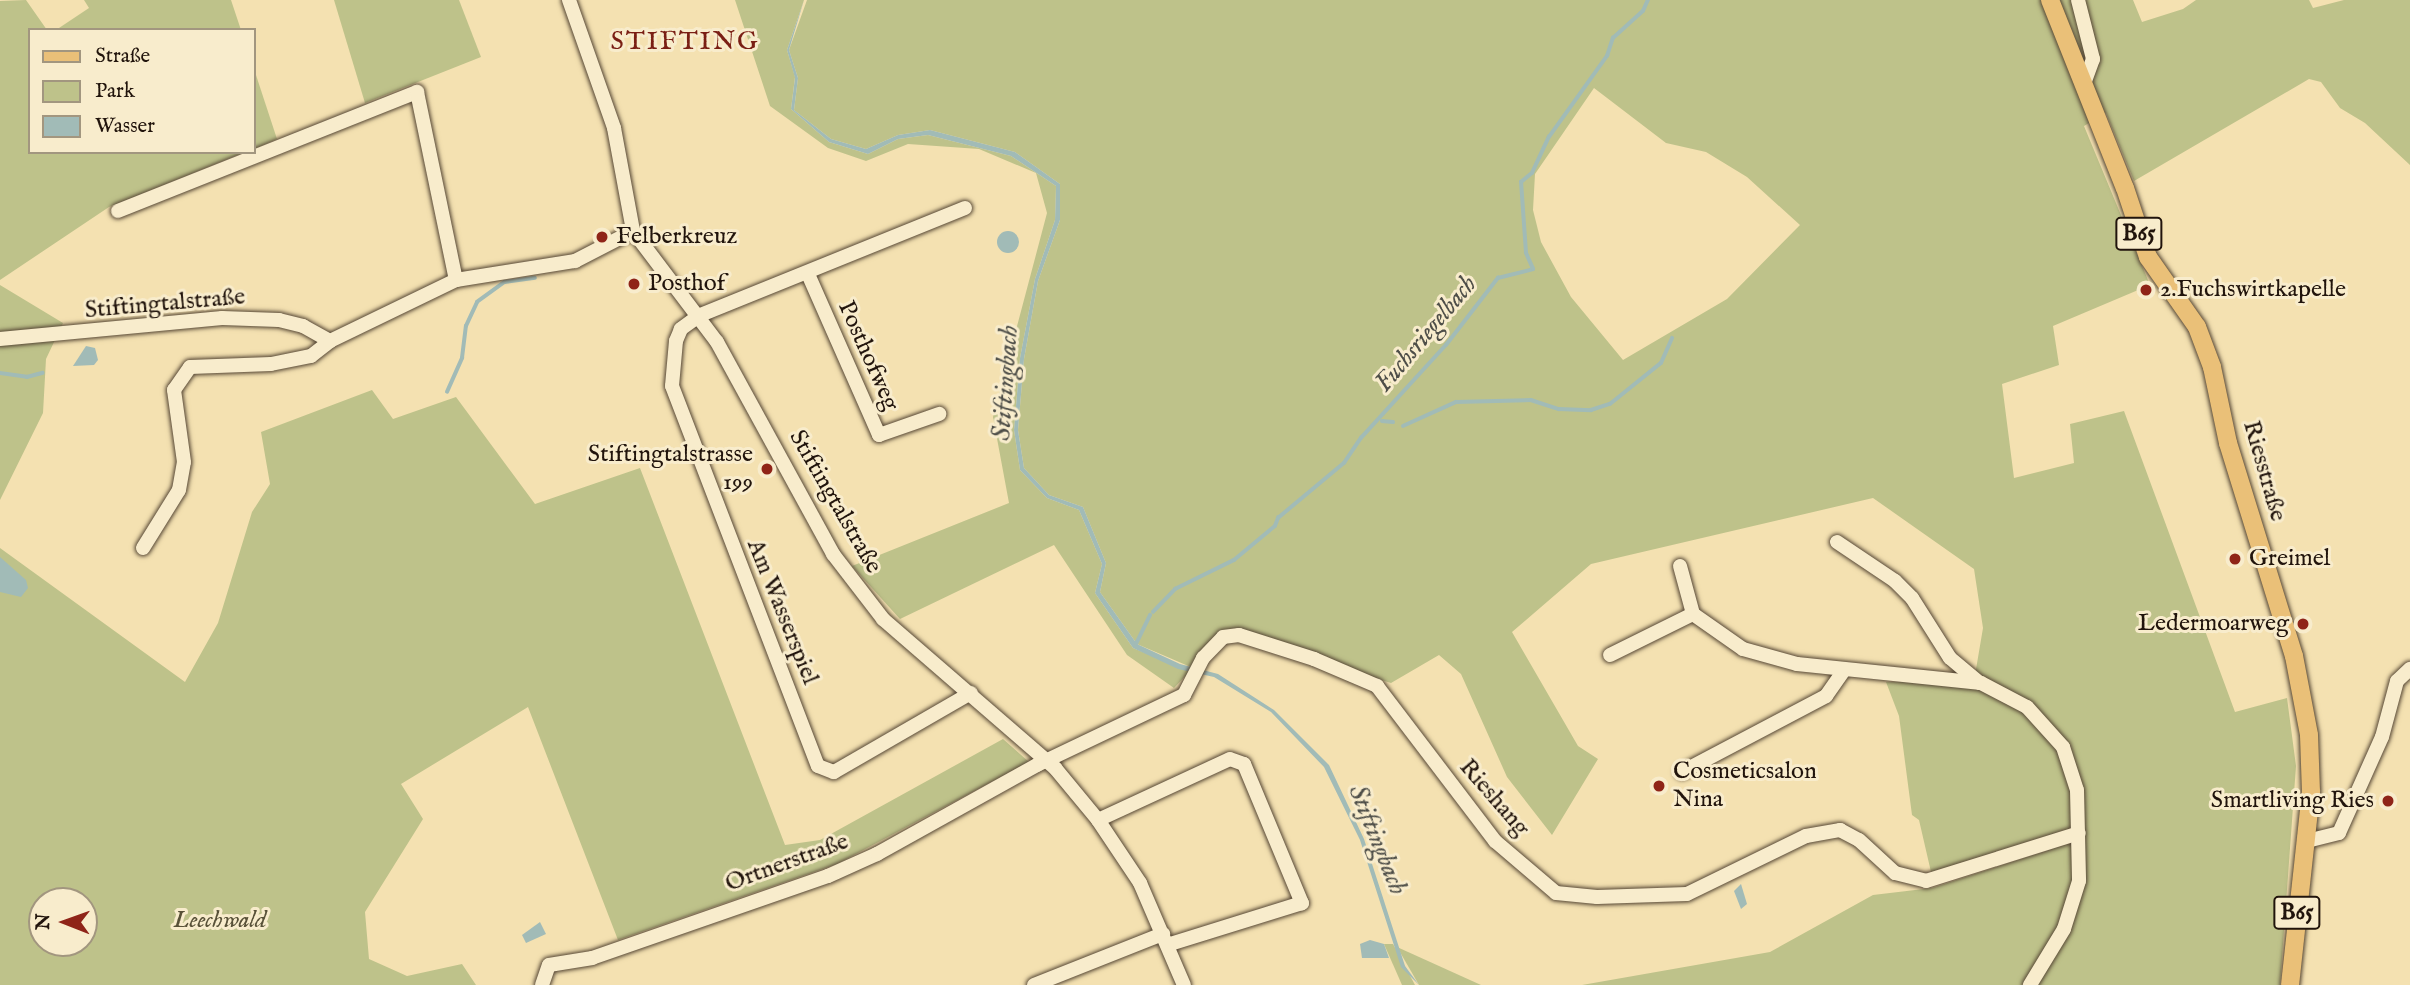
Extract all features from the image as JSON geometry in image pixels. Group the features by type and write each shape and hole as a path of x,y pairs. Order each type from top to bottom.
{"main road":[{"name":"Riesstraße","path":"2050,0 2084,83 2148,257 2197,327 2212,367 2228,443 2304,702 2311,792 2290,985"}],"street":[{"name":"Stiftingtalstraße","path":"569,0 614,128 633,231 700,315 847,576 883,619 1046,761 1098,820 1140,883 1184,985"},
{"path":"2078,0 2093,59 2084,83"},
{"path":"118,211 417,92 456,280"},
{"path":"700,315 808,274 965,208"},
{"path":"143,548 179,490 184,462 174,390 180,376 190,367 271,365 311,356 330,341 456,280 575,261 633,231"},
{"name":"Posthofweg","path":"808,274 879,435 939,414"},
{"name":"Am Wasserspiel","path":"700,315 681,330 672,386 818,766 834,772 971,693"},
{"name":"Stiftingtalstraße","path":"0,339 222,318 279,320 303,326 330,341"},
{"path":"1837,542 1877,566 1904,589 1950,658 1981,683 2027,707 2063,747 2077,790 2079,880 2064,929 2030,985"},
{"path":"1681,566 1693,614 1743,649 1797,664 1981,683"},
{"path":"1610,655 1693,614"},
{"name":"Rieshang","path":"1046,761 1184,695 1203,658 1223,637 1239,635 1314,659 1377,686 1495,841 1556,892 1597,897 1687,894 1806,836 1840,831 1859,839 1895,873 1926,881 2079,833"},
{"path":"2307,841 2339,833 2382,737 2397,681 2410,669"},
{"path":"1682,772 1826,696 1844,670"},
{"path":"1034,985 1165,940 1302,903 1244,764 1230,760 1098,820"},
{"name":"Ortnerstraße","path":"542,985 549,965 592,958 828,876 1046,761"}],"green space":[{"path":"26,0 46,28 28,28 28,154 240,154 109,207 0,280 0,1"},
{"path":"84,0 231,0 240,28 59,28 89,8"},
{"path":"334,0 459,0 481,57 365,103"},
{"path":"735,0 804,0 787,50 795,77 791,109 829,142 868,154 898,139 928,135 1011,156 1056,186 1055,220 1035,279 1020,358 1014,430 1020,470 1047,498 1079,510 1102,564 1095,593 1133,648 1190,671 1174,688 1127,655 1054,545 900,619 852,566 1009,503 993,417 1047,213 1036,173 979,149 908,144 866,161 828,148 770,106"},
{"path":"807,0 2133,0 2142,22 2183,9 2196,0 2309,0 2313,8 2344,0 2410,0 2410,165 2365,123 2340,108 2321,82 2309,79 2134,181 2106,113 2084,126 2150,285 2053,326 2059,365 2002,384 2014,478 2074,463 2070,424 2124,411 2235,712 2287,698 2296,766 2280,985 1582,985 1770,952 1873,895 1932,888 2073,842 2066,831 1931,872 1919,820 1912,815 1899,716 1886,682 1974,681 1983,628 1974,569 1873,498 1591,564 1512,632 1578,746 1598,759 1552,835 1507,777 1461,674 1439,655 1391,683 1239,635 1223,637 1193,668 1137,644 1100,592 1106,563 1083,507 1049,495 1024,468 1018,430 1024,359 1038,281 1060,220 1060,184 1015,152 930,130 898,135 866,149 831,139 794,110 798,78 789,50","holes":["1594,88 1666,143 1706,152 1747,177 1800,225 1727,299 1623,360 1571,297 1541,242 1533,210 1535,174"]},
{"path":"256,75 277,139 256,148"},
{"path":"0,285 63,323 46,359 43,413 0,500"},
{"name":"Leechwald","path":"372,390 393,419 456,397 535,504 640,468 785,845 820,840 1003,739 1029,762 837,864 618,940 528,707 401,784 423,819 365,912 369,959 407,976 462,964 476,985 0,985 0,548 185,682 218,623 252,512 270,484 261,432"},
{"path":"1384,944 1393,944 1415,985 1402,985"},
{"path":"1397,947 1481,985 1419,985"}],"water":[{"name":"Stiftingbach","path":"804,0 789,50 798,78 794,110 831,139 866,149 898,135 930,130 1015,152 1060,184 1060,220 1038,281 1024,359 1018,430 1024,468 1049,495 1083,507 1106,563 1100,592 1137,644 1180,664 1218,674 1274,710 1329,765 1364,839 1405,966 1419,985 1401,967 1360,840 1324,767 1271,712 1214,677 1178,669 1133,648 1095,593 1102,564 1079,510 1047,498 1020,470 1014,430 1020,358 1035,279 1055,220 1056,186 1011,156 928,135 898,139 868,154 829,142 791,109 795,78 787,50"},
{"path":"1004,231 1012,231 1019,238 1019,246 1012,253 1004,253 997,246 997,238"},
{"path":"86,346 95,348 98,360 94,365 73,366"},
{"path":"0,557 26,580 28,588 21,597 0,592"},
{"path":"1741,884 1747,904 1741,909 1734,891"},
{"path":"540,922 546,934 526,943 522,935"},
{"path":"1370,940 1384,944 1389,958 1362,958 1360,944"}],"waterway":[{"name":"Fuchsriegelbach","path":"1153,612 1175,589 1234,560 1275,526 1278,518 1344,463 1361,438 1446,345 1498,278 1533,269 1526,253 1521,182 1532,173 1549,137 1607,56 1613,38 1643,11 1648,0"},
{"path":"447,392 462,358 466,326 477,302 505,282 535,278"},
{"path":"1403,426 1456,402 1531,400 1559,409 1591,410 1610,404 1661,363 1672,338"},
{"path":"0,373 27,377 42,373"},
{"path":"1382,421 1393,422"},
{"name":"Fuchsriegelbach","path":"1136,644 1150,615"}],"place":[{"name":"Felberkreuz","path":"602,237"},
{"name":"Posthof","path":"634,284"},
{"name":"2.Fuchswirtkapelle","path":"2146,290"},
{"name":"Stiftingtalstrasse 199","path":"767,469"},
{"name":"Greimel","path":"2235,559"},
{"name":"Ledermoarweg","path":"2303,624"},
{"name":"Cosmeticsalon Nina","path":"1659,786"},
{"name":"Smartliving Ries","path":"2388,801"}],"district":[{"name":"STIFTING","path":"685,42"}]}
